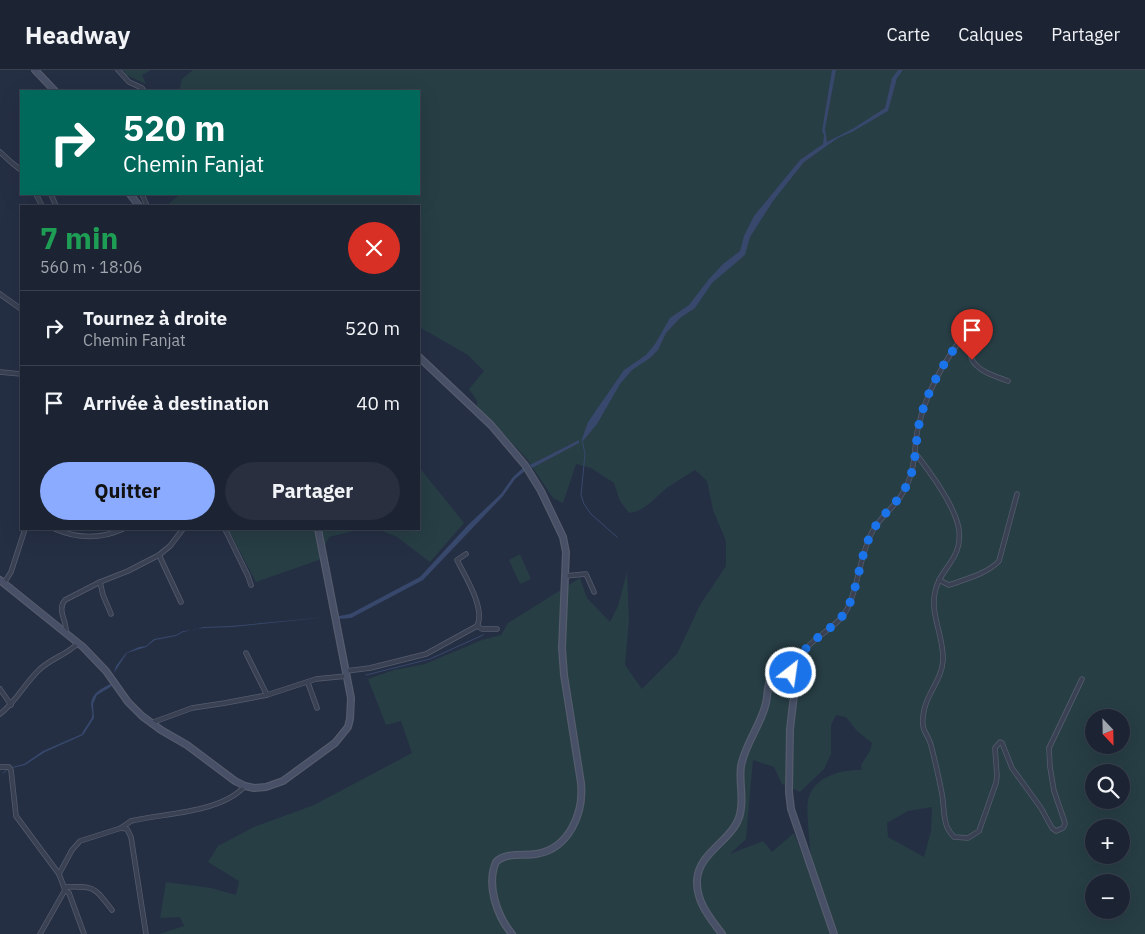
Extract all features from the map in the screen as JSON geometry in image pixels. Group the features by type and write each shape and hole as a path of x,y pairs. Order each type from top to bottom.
{"main road":[{"path":"35,70 54,90"},
{"path":"420,357 491,425 532,476 563,536 566,552 562,648 564,675 581,783 582,801 571,831 552,849 538,854 506,856 498,859 494,865 496,902 503,922 512,934"},
{"path":"2,582 78,643 106,671 128,702 151,723 187,745 235,782 254,788 266,787 283,781 335,743 348,727 350,719 351,698 318,530"},
{"path":"722,934 701,902 697,890 698,874 704,861 729,835 739,820 742,806 742,763 746,749 764,710 773,674 779,670 785,670 793,675 795,686 790,729 790,801 793,817 834,934"}],"street":[{"path":"118,70 124,78 143,90"},
{"path":"0,152 20,169"},
{"path":"0,294 20,308"},
{"path":"793,675 803,652 837,622 847,608 869,538 877,524 896,504 905,491 913,470 916,454 916,437 929,390 968,330 972,338 970,355 973,363 985,371 1008,381"},
{"path":"0,372 20,374"},
{"path":"916,454 948,502 956,518 959,530 959,541 955,556 939,580 934,593 943,661 940,676 925,705 922,719 924,733 930,745 942,794 946,824 954,836 968,838 979,831 996,783 995,748 1000,742 1012,768 1041,808 1052,828 1056,831 1060,830 1065,824 1054,791 1049,748 1082,679"},
{"path":"939,580 949,585 988,570 999,560 1018,494"},
{"path":"2,582 11,572 25,530"},
{"path":"58,530 68,534 90,537 109,535 121,530"},
{"path":"66,634 66,623 61,610 61,605 65,600 159,555 182,530"},
{"path":"225,530 248,576 250,585"},
{"path":"151,723 192,708 267,695 308,682 426,654 477,626 480,620 475,598 457,560 466,554"},
{"path":"159,555 181,602"},
{"path":"565,576 586,574 594,592"},
{"path":"100,582 103,595 112,614"},
{"path":"477,626 482,630 497,629"},
{"path":"0,714 11,705 37,671 52,660 73,649 78,643"},
{"path":"246,653 267,695"},
{"path":"308,682 317,708"},
{"path":"0,690 11,705"},
{"path":"0,767 8,767 11,771 16,816 59,874 69,893 84,934"},
{"path":"59,874 72,850 80,841 121,828 131,821 210,806 232,798 245,786"},
{"path":"121,828 127,829 130,833 146,934"},
{"path":"65,888 91,887 97,890 112,910"},
{"path":"40,934 65,888"}],"shaded area":[{"path":"123,70 151,70 142,75 146,84 126,75"},
{"path":"193,70 1145,70 1145,934 159,934 184,926 180,917 160,918 166,882 211,888 236,895 239,881 208,862 218,846 254,827 314,805 412,753 401,721 386,725 368,679 394,670 425,664 482,640 501,635 508,623 580,578 587,598 610,622 618,606 627,572 629,620 625,665 642,689 677,654 700,605 726,566 726,541 713,510 707,481 695,470 668,487 645,507 635,512 629,513 620,501 614,483 591,468 576,464 563,503 553,498 527,459 477,406 477,401 469,389 484,371 468,355 420,328 420,205 167,205 182,195 420,195 420,90 179,90 182,79","holes":["836,715 846,717 857,731 872,743 870,751 861,765 862,770 845,771 829,776 816,785 811,792 807,812 811,859 804,859 794,833 772,852 763,841 730,854 746,839 753,760 774,767 782,784 800,792 824,769 831,754 831,725","932,807 931,831 924,857 888,837 887,823 908,811"]},
{"path":"420,468 464,523 430,562 397,537 380,530 420,530"},
{"path":"229,530 359,530 329,537 319,560 256,582"},
{"path":"520,554 531,579 520,584 509,560"}],"water":[{"path":"832,70 836,70 825,129 827,142 854,128 885,108 892,78 898,70 903,70 897,78 888,111 838,138 804,162 773,201 750,237 745,255 712,283 695,308 680,318 666,333 658,350 632,370 620,384 597,424 583,441 588,422 624,370 646,355 655,344 670,318 689,305 723,264 740,251 744,236 754,216 800,160 823,144 824,135 822,131"},
{"path":"579,440 579,443 532,468 530,465"},
{"path":"523,468 525,471 515,479 503,496 423,580 351,618 338,619 339,616 350,614 420,577 468,525 501,494 513,477"},
{"path":"328,617 232,627 197,629 203,627"},
{"path":"192,630 176,636 155,640 146,647 127,653 114,673 116,666 126,653 146,646 154,639 176,635 183,631"},
{"path":"110,684 112,686 97,695 93,704 94,718 83,735 45,752 25,765 12,768 24,764 43,751 82,734 92,718 91,704 93,697 98,691"}],"waterway":[{"path":"582,440 585,454 581,495 584,504 591,514 617,537"},
{"path":"366,675 430,659 483,635"},
{"path":"3,773 8,769"}],"route":[{"path":"791,673 793,675 803,652 809,645 844,615 854,590 856,577 869,538 877,524 901,498 910,478 915,462 916,437 929,390 950,354 968,330 972,338 970,350 972,360"}]}
